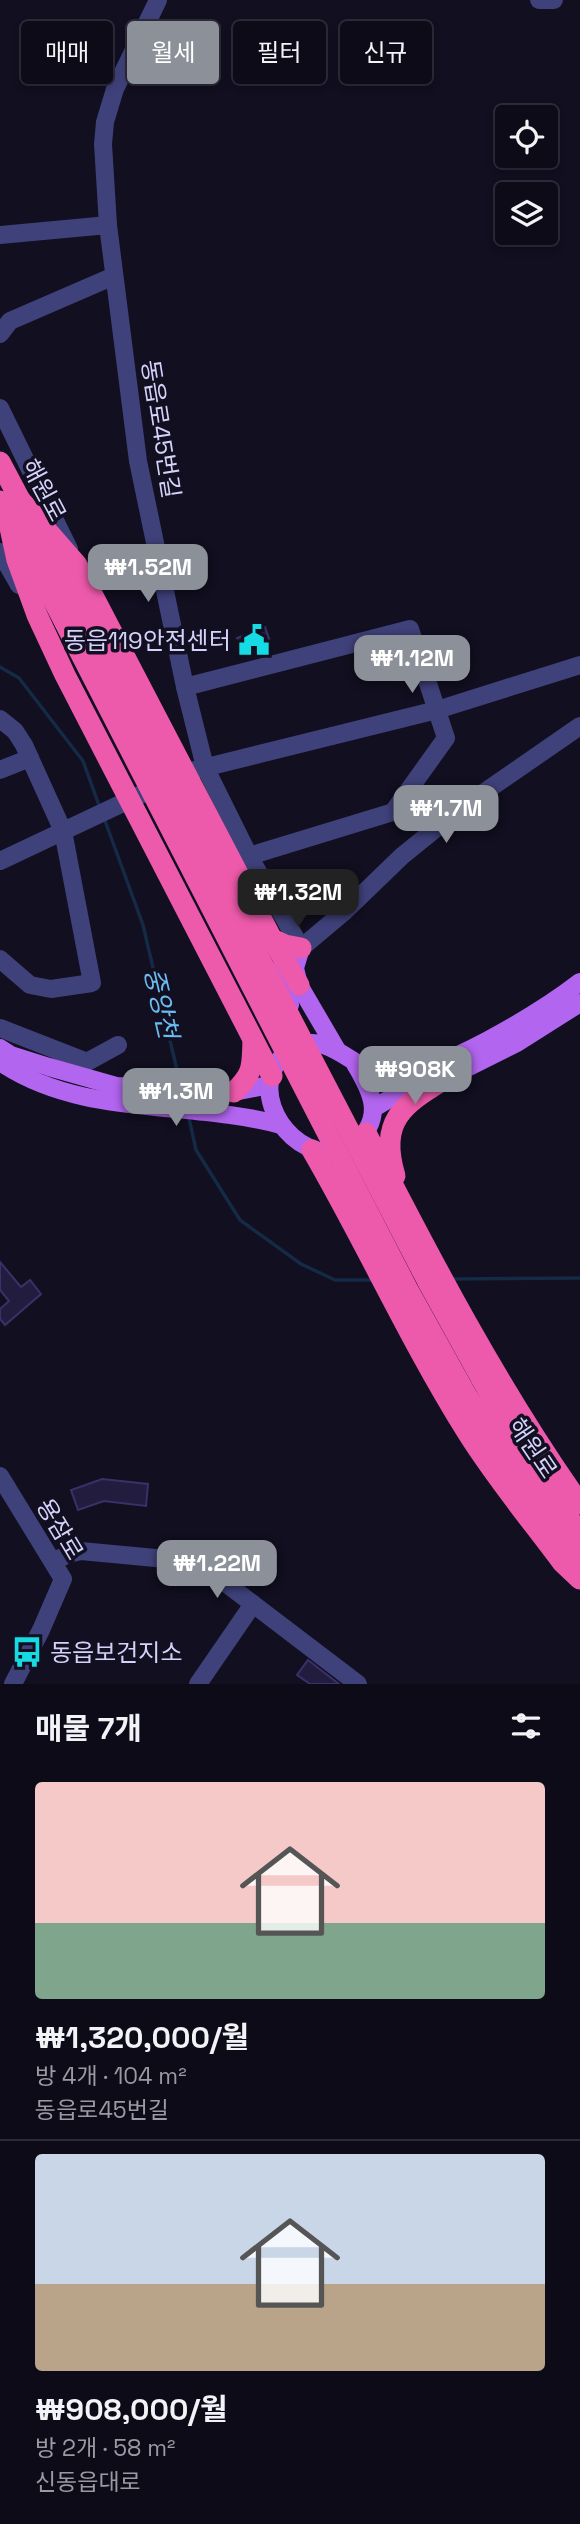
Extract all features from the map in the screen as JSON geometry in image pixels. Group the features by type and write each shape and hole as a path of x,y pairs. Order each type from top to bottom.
{"highway":[{"name":"해원로","path":"0,462 9,506 62,577 416,1259 530,1463 580,1534"},
{"path":"9,506 62,577 196,770 272,939 299,985"},
{"path":"9,506 17,561 37,615 125,802 253,1040 271,1080"},
{"name":"해원로","path":"62,577 407,1288 468,1398 580,1560"},
{"path":"272,939 301,948"},
{"path":"234,1092 249,1078 253,1040"},
{"path":"404,1205 392,1164 390,1137 398,1113 413,1098 445,1079"},
{"path":"366,1133 468,1324 536,1442 580,1504"},
{"path":"312,1150 468,1433 562,1562 580,1579"}],"main road":[{"path":"297,1046 297,1031 282,968 283,960 301,948"},
{"path":"301,948 295,968 299,985 337,1051"},
{"path":"355,1064 364,1079 374,1108 366,1133 349,1149 328,1153 312,1150 291,1137 274,1113 271,1080 277,1062 297,1046 323,1043 355,1064 387,1075 412,1072 512,1028 580,982"},
{"path":"374,1108 408,1088 445,1079 517,1043 580,1003"},
{"path":"0,1048 11,1055 116,1094 234,1092 271,1080"},
{"path":"0,1062 42,1083 240,1115 281,1125"}],"street":[{"name":"동읍로45번길","path":"158,0 115,89 104,122 103,173 108,225 138,461 185,687 196,770 301,948"},
{"path":"539,0 554,0"},
{"path":"0,235 108,225"},
{"path":"0,315 114,270"},
{"path":"0,334 10,321 114,270"},
{"path":"0,408 62,577"},
{"path":"0,552 37,615"},
{"path":"185,687 410,629 446,738 393,812 249,856"},
{"path":"0,862 196,770 437,710 580,665"},
{"path":"0,719 15,731 67,829 92,983 51,989 30,985 0,959"},
{"path":"301,948 345,911 402,856 460,809 580,726"},
{"path":"0,770 30,758"},
{"path":"0,1028 87,1062 118,1045"},
{"name":"용잠로","path":"0,1476 63,1578 21,1681"},
{"path":"53,1562 81,1551 198,1562 358,1684"},
{"path":"198,1684 253,1604"}],"building":[{"name":"동읍119안전센터","path":"265,627 270,641 243,653 237,638"},
{"path":"0,1262 21,1287 30,1280 41,1294 5,1325 0,1319 0,1309 9,1301 0,1290"},
{"path":"102,1479 148,1484 146,1506 104,1501 78,1510 71,1490"},
{"path":"308,1660 339,1684 310,1684 297,1675"}],"waterway":[{"name":"중앙천","path":"0,667 19,678 83,761 100,808"},
{"name":"중앙천","path":"104,818 143,925 180,1083"},
{"name":"중앙천","path":"189,1118 196,1150 240,1220 301,1264 335,1280 375,1280"},
{"name":"중앙천","path":"453,1279 580,1278"}],"place":[{"name":"동읍119안전센터","path":"254,640"},
{"name":"동읍보건지소","path":"27,1652"}]}
